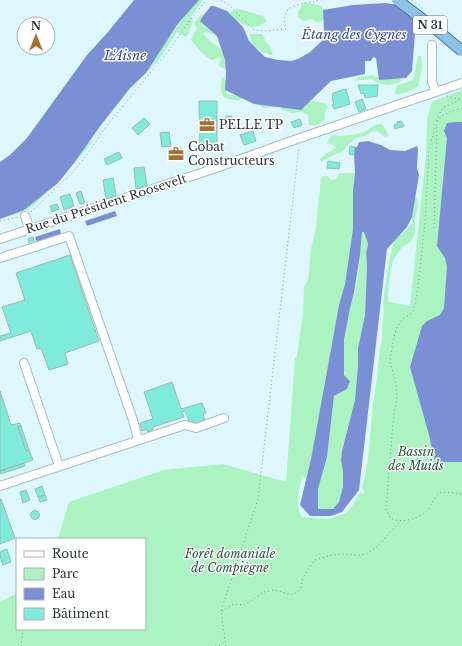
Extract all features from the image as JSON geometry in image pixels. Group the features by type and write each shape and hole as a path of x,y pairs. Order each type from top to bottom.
{"main road":[{"name":"N 31","path":"397,0 462,51"}],"street":[{"path":"432,45 432,82 436,92"},
{"name":"Rue du Président Roosevelt","path":"0,239 210,170 462,83"},
{"path":"24,216 30,229"},
{"path":"0,258 70,236 134,423 138,440"},
{"path":"24,363 59,466"},
{"path":"0,486 185,425 196,428 224,418"}],"path":[{"path":"0,221 12,220 29,213 72,173 112,120 170,49 182,30 206,0"},
{"path":"221,0 229,5 254,30 264,31 286,29 284,20 288,9 297,5 318,0"},
{"path":"460,99 443,107 437,122 430,149 425,224 417,294 413,312 403,319 397,327 393,341 390,362 396,383 397,397 393,422 386,510 390,518 405,521 424,514 439,493 446,492 462,494"},
{"path":"434,228 437,122 447,113 462,108"},
{"path":"226,646 221,611 258,499 300,138"},
{"path":"221,611 234,604 244,604 264,592 274,590 294,594 300,590 303,578 315,560 332,555 366,554 378,546 400,520"},
{"path":"21,646 23,630"},
{"path":"215,646 221,645 224,640"}],"green space":[{"path":"198,0 203,0 191,17 193,22 186,37 177,32 158,61 133,88 131,86"},
{"path":"304,2 322,6 324,19 318,23 312,19 303,21 298,17 298,12"},
{"path":"237,9 263,16 267,21 253,27 243,24 229,16 232,11"},
{"path":"201,15 206,15 214,30 214,34 205,32 203,34 219,47 226,56 228,67 225,69 219,66 221,59 220,57 212,60 209,59 191,40 197,30 194,23"},
{"path":"249,34 262,34 265,41 270,46 273,54 270,55 264,53 253,45"},
{"path":"418,56 421,56 422,63 418,86 410,91 395,94 397,86 413,80"},
{"path":"372,75 376,77 396,76 402,80 398,83 388,85 381,84 370,79 353,81 359,77"},
{"path":"222,77 227,83 227,94 240,94 242,98 239,101 225,98 221,90"},
{"name":"Forêt domaniale de Compiègne","path":"462,90 462,646 0,646 0,602 16,594 16,630 146,630 146,538 58,538 69,502 164,470 223,464 286,482 295,359 297,356 303,314 304,287 308,280 311,249 316,228 321,179 323,176 328,176 330,180 337,179 339,173 355,173 353,190 353,229 345,284 339,305 311,459 307,478 302,477 298,497 298,507 302,517 328,519 345,514 359,494 364,494 364,490 362,488 368,460 373,404 380,346 382,341 384,314 383,303 387,272 394,240 412,223 411,201 413,198 417,198 418,206 415,219 415,233 412,240 402,247 393,260 389,280 389,302 410,306 426,156 427,118 432,102"},
{"path":"303,100 325,103 328,107 325,112 325,120 316,126 309,125 308,115 302,112 292,113 282,110 280,107 263,108 253,102"},
{"path":"382,124 388,136 385,137 377,131 371,132 365,136 356,138 341,153 333,155 321,162 320,159 324,155 336,148 335,146 327,143 331,136 358,134 375,125"},
{"path":"94,139 65,174 33,206 22,213 2,218 0,215 69,166 88,143"},
{"path":"362,231 364,232 368,244 366,253 367,266 365,315 358,348 355,400 342,451 341,460 343,487 339,502 333,509 318,509 318,489 327,457 334,396 347,389 343,359 344,338 351,303 355,293"}],"water":[{"name":"L'Aisne","path":"134,0 199,0 177,25 146,73 131,87 58,183 24,210 0,219 0,162 10,155 27,138 87,55"},
{"name":"Étang des Cygnes","path":"386,3 398,5 416,21 412,71 406,78 379,80 376,58 373,57 371,61 365,61 365,74 331,81 301,110 254,104 225,90 225,60 217,36 200,21 211,6 227,11 243,27 249,41 265,57 292,61 310,52 323,40 323,10 353,5"},
{"name":"Bassin des Muids","path":"462,122 462,462 435,462 410,367 422,326 427,321 440,315 444,308 447,267 445,258 437,246 447,138 444,131 447,123"},
{"path":"369,141 390,150 405,151 417,146 417,168 419,175 412,217 407,227 387,249 359,490 342,512 331,516 310,516 300,505 311,459 339,305 345,284 353,229 353,190 355,173 354,155 355,147 357,147 359,142","holes":["362,232 364,232 368,244 366,253 367,266 365,315 358,348 355,400 342,451 341,460 343,487 339,502 333,509 318,509 318,489 327,457 334,396 347,389 350,381 344,375 344,340 354,293"]},
{"path":"115,211 117,216 87,226 85,221"},
{"path":"60,229 61,235 37,243 35,237"}],"building":[{"path":"358,85 378,85 377,96 365,98 364,93 361,94"},
{"path":"346,89 350,104 334,109 332,105 334,104 332,98 333,93"},
{"path":"362,99 366,109 359,112 355,102"},
{"path":"199,101 217,101 217,149 200,149"},
{"path":"226,116 232,116 232,123 226,123"},
{"path":"144,118 150,124 138,135 132,128"},
{"path":"300,119 302,125 294,128 291,122"},
{"path":"401,121 404,126 395,129 394,125"},
{"path":"253,131 256,141 244,145 240,135"},
{"path":"169,132 171,146 162,147 160,133"},
{"path":"350,146 355,147 354,155 349,154"},
{"path":"181,148 184,156 176,158 177,160 172,162 168,152"},
{"path":"119,152 122,158 107,165 104,159"},
{"path":"328,161 340,163 339,169 327,168"},
{"path":"144,167 147,185 136,189 134,168"},
{"path":"113,178 116,196 106,199 103,180"},
{"path":"81,191 85,203 80,204 76,193"},
{"path":"70,194 74,206 64,210 60,197"},
{"path":"57,204 59,209 52,212 50,206"},
{"path":"33,237 35,244 30,246 28,239"},
{"path":"70,255 99,341 65,353 68,364 49,370 41,348 37,349 31,331 0,341 0,336 11,333 2,307 25,300 16,273"},
{"path":"172,382 181,409 202,403 206,413 203,414 205,420 195,424 194,421 190,423 185,411 182,412 184,417 153,427 153,430 148,432 147,429 142,431 140,423 153,419 144,392"},
{"path":"0,391 11,425 20,423 21,426 18,427 26,451 29,450 33,460 0,471"},
{"path":"21,426 29,450 26,451 18,427"},
{"path":"24,463 25,466 0,474 0,471"},
{"path":"42,486 45,495 38,497 35,489"},
{"path":"26,490 30,500 23,503 20,492"},
{"path":"45,495 47,500 40,502 38,497"},
{"path":"0,499 15,538 0,544"},
{"path":"35,510 40,515 35,520 30,515"},
{"path":"7,549 11,562 3,565 0,552"}],"place":[{"name":"PELLE TP","path":"207,125"},
{"name":"Cobat Constructeurs","path":"176,154"}]}
